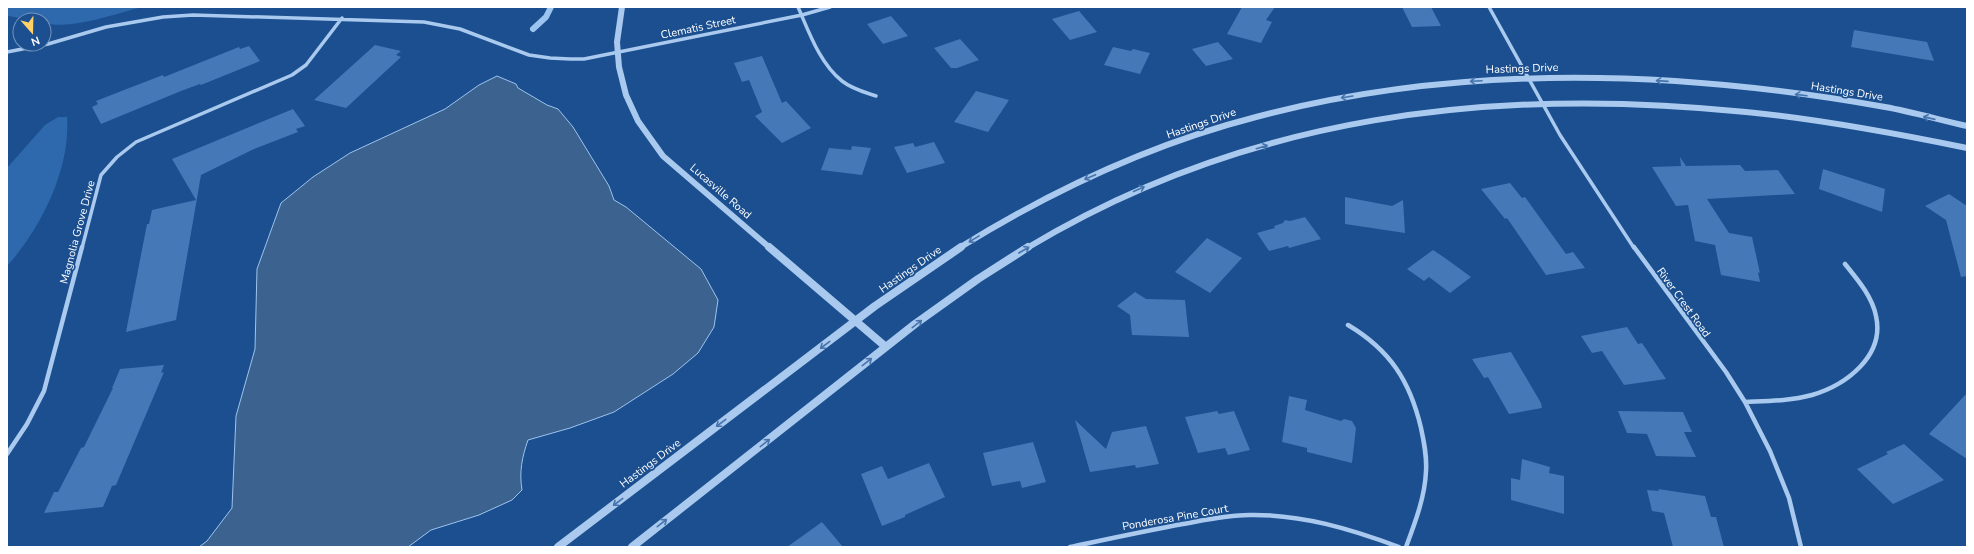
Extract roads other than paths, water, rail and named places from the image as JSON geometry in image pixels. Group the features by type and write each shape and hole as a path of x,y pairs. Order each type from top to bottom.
{"street":[{"name":"Lucasville Road","path":"622,7 617,53 625,91 635,116 651,142 664,156 886,347"},
{"path":"798,7 829,69 841,81 858,90 876,96"},
{"name":"Clematis Street","path":"7,52 48,44 106,27 163,17 193,15 410,20 439,23 465,30 511,50 530,56 552,59 584,59 802,15 830,7"},
{"name":"River Crest Road","path":"1489,7 1560,135 1622,231 1726,372 1745,402 1770,451 1788,498 1801,547"},
{"name":"Magnolia Grove Drive","path":"7,454 20,438 37,408 44,391 101,175 109,162 136,142 292,75 306,65 342,18"},
{"name":"Hastings Drive","path":"558,547 856,321 958,248 1007,219 1072,185 1129,160 1248,119 1290,108 1343,98 1468,81 1529,78 1642,79 1730,86 1807,95 1887,108 1967,126"},
{"path":"632,547 886,347 947,301 1020,252 1085,214 1140,189 1195,167 1316,131 1372,120 1428,112 1543,104 1659,104 1751,112 1826,121 1967,148"},
{"path":"1745,402 1779,401 1804,397 1826,390 1850,377 1869,357 1877,341 1878,323 1873,303 1862,283 1845,264"},
{"path":"1348,325 1375,341 1393,362 1409,388 1420,421 1426,452 1426,482 1406,547"},
{"name":"Ponderosa Pine Court","path":"1070,547 1223,517 1257,515 1292,517 1327,523 1362,532 1399,547"}],"waterway":[{"path":"533,29 546,17 551,7"}]}
